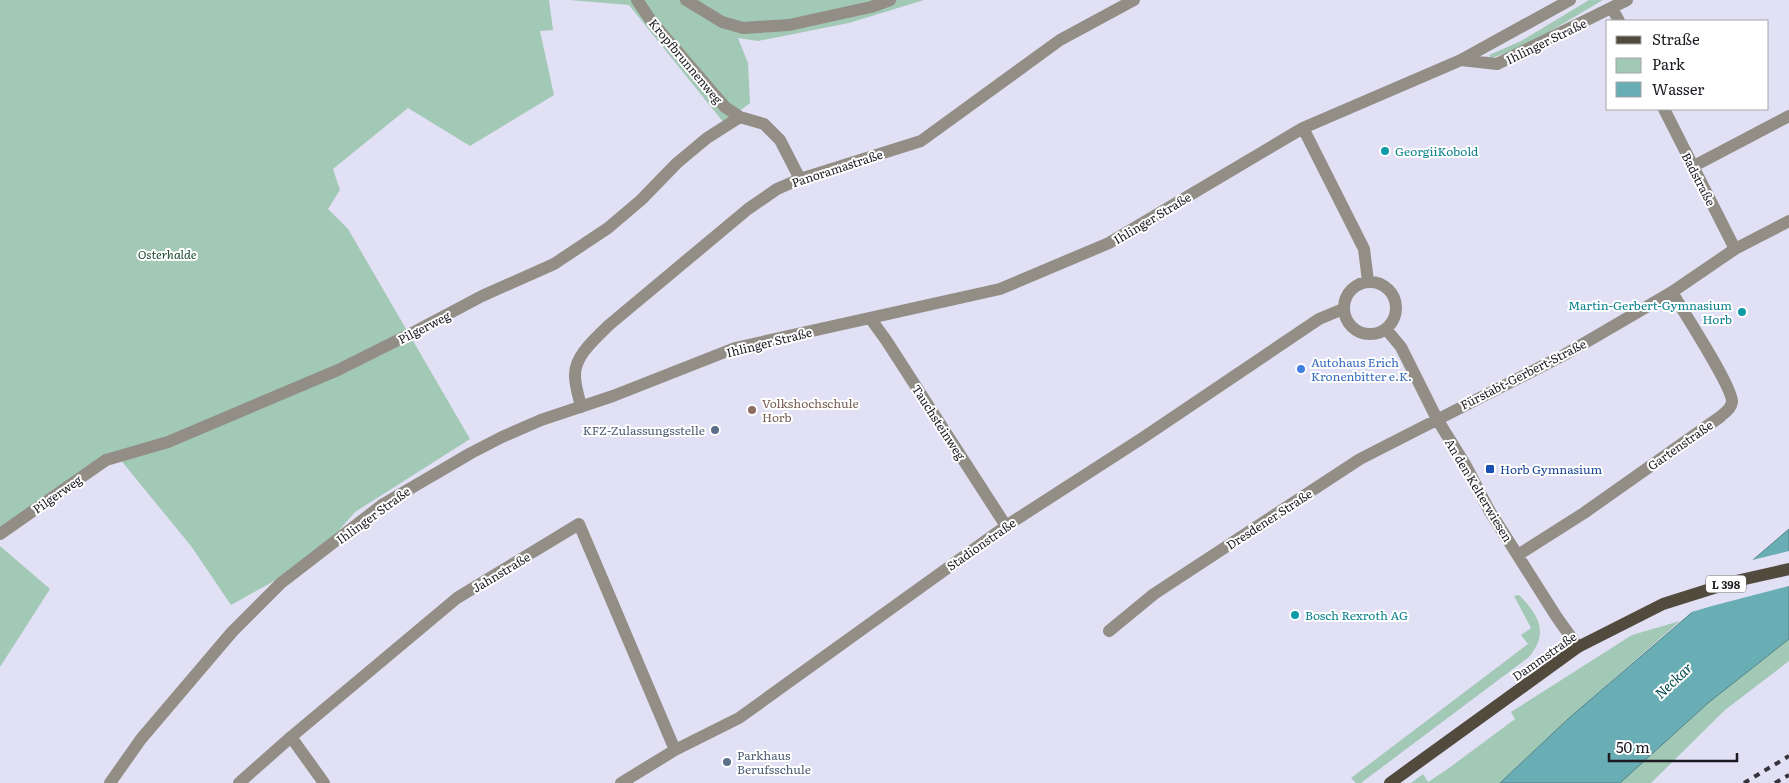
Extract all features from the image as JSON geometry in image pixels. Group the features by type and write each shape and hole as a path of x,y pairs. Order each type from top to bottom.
{"main road":[{"name":"Dammstraße","path":"1390,783 1578,647 1663,604 1736,581 1789,569"}],"street":[{"name":"Kropfbrunnenweg","path":"637,0 652,22 725,107 740,117"},
{"path":"686,0 722,22 743,28 789,26 871,7 890,0"},
{"name":"Panoramastraße","path":"582,407 575,376 578,363 588,345 609,325 748,209 800,179 921,141 1060,40 1134,0"},
{"name":"Ihlinger Straße","path":"110,783 141,739 232,632 281,583 382,505 422,480 502,437 541,420 582,407 734,348 1000,289 1110,244 1304,128 1461,60 1570,0"},
{"name":"Ihlinger Straße","path":"1461,60 1497,64 1627,0"},
{"path":"1612,8 1618,20"},
{"name":"Badstraße","path":"1664,110 1735,249"},
{"path":"1692,167 1789,116"},
{"path":"740,117 764,124 780,140 800,179"},
{"name":"Pilgerweg","path":"0,534 106,460 168,442 338,370 416,332 482,296 554,264 608,228 641,200 677,163 707,138 740,117"},
{"path":"1304,128 1364,249 1368,281"},
{"name":"Fürstabt-Gerbert-Straße","path":"1436,419 1564,355 1672,292 1735,249 1789,221"},
{"path":"1368,281 1376,282 1391,292 1395,299 1396,307 1392,323 1386,329 1371,334 1356,330 1349,325 1343,309 1344,301 1350,290 1360,283 1368,281"},
{"name":"Gartenstraße","path":"1518,555 1634,478 1720,417 1731,407 1732,399 1726,382 1672,292"},
{"name":"Stadionstraße","path":"621,783 675,750 739,718 1006,526 1144,437 1319,319 1343,309"},
{"name":"Tauchsteinweg","path":"870,318 1006,526"},
{"name":"An den Kelterwiesen","path":"1386,329 1401,347 1436,419 1466,466 1489,510 1556,616 1578,647"},
{"name":"Dresdener Straße","path":"1109,631 1154,594 1360,459 1436,419"},
{"name":"Jahnstraße","path":"239,783 290,737 458,598 579,524 675,750"},
{"path":"290,737 324,783"}],"green space":[{"name":"Osterhalde","path":"0,0 549,0 553,30 540,31 554,95 470,146 408,108 333,169 340,190 328,209 348,229 470,439 355,512 315,558 231,605 191,546 119,458 0,530"},
{"path":"569,0 924,0 849,23 758,41 738,38 748,63 750,103 724,123 629,5"},
{"path":"1589,0 1603,0 1522,48 1491,58 1489,55 1521,41"},
{"path":"0,546 50,589 0,667"},
{"path":"1519,595 1532,610 1539,624 1539,640 1529,657 1361,783 1356,783 1351,778 1528,644 1521,635 1531,628 1514,596"},
{"path":"1680,621 1568,719 1500,783 1411,783 1423,774 1428,782 1449,768 1515,719 1511,712 1632,635"},
{"path":"1789,639 1789,661 1725,710 1651,783 1620,783 1708,703"}],"water":[{"name":"Neckar","path":"1789,529 1789,639 1708,703 1620,783 1500,783 1568,719"}],"pier":[{"path":"1789,551 1789,586 1685,614 1748,561"}],"railway":[{"path":"1744,783 1789,756"},
{"path":"1775,783 1789,775"}],"place":[{"name":"GeorgiiKobold","path":"1385,151"},
{"name":"Martin-Gerbert-Gymnasium Horb","path":"1742,312"},
{"name":"Autohaus Erich Kronenbitter e.K.","path":"1301,369"},
{"name":"Volkshochschule Horb","path":"752,410"},
{"name":"KFZ-Zulassungsstelle","path":"715,430"},
{"name":"Horb Gymnasium","path":"1490,469"},
{"name":"Bosch Rexroth AG","path":"1295,615"},
{"name":"Parkhaus Berufsschule","path":"727,762"}]}
